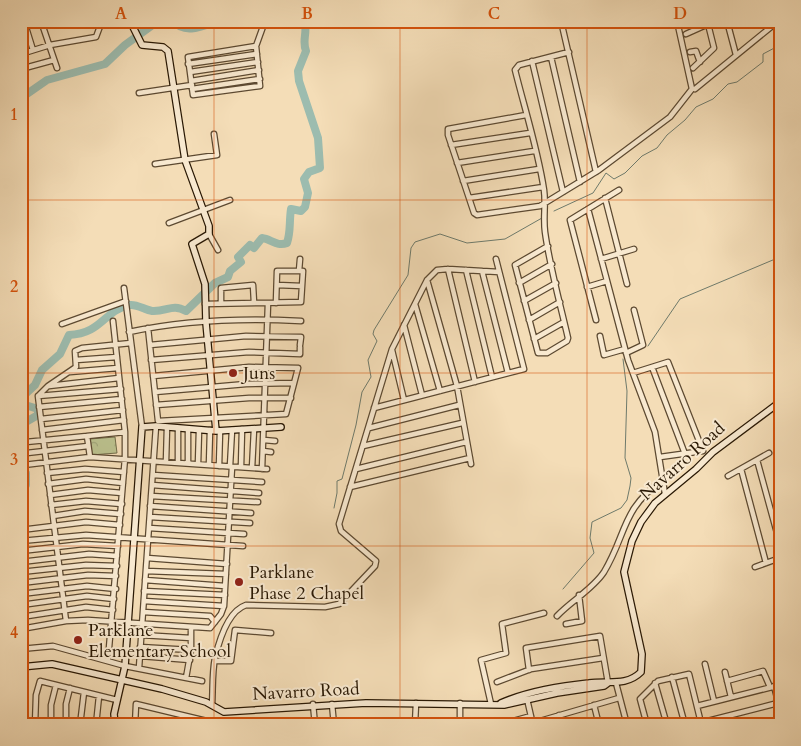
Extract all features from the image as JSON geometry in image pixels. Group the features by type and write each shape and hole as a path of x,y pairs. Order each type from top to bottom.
{"street":[{"path":"24,21 33,50"},
{"path":"41,21 57,68"},
{"path":"21,54 50,45 96,37 102,21"},
{"path":"130,21 142,45 163,47 168,50 185,160 203,210 209,234 218,250"},
{"path":"256,46 189,56 188,64 196,96 260,87 256,46 263,32 265,21"},
{"path":"561,21 596,172"},
{"path":"526,114 451,127 447,131 476,215 540,206 596,172 670,117 692,89 676,21"},
{"path":"686,34 715,21"},
{"path":"727,21 736,55"},
{"path":"693,68 714,48 708,24"},
{"path":"695,89 771,27 780,24"},
{"path":"690,52 696,51 700,62"},
{"path":"548,246 515,265 538,353 547,353 567,341 552,264 548,246 544,232 543,187 515,70 519,65 569,52"},
{"path":"188,64 257,54"},
{"path":"551,57 580,182"},
{"path":"21,70 54,60"},
{"path":"532,61 563,192"},
{"path":"190,72 258,62"},
{"path":"139,93 192,85 259,70"},
{"path":"192,85 260,78"},
{"path":"451,146 530,133"},
{"path":"155,164 217,155 214,134"},
{"path":"457,163 534,151"},
{"path":"463,181 539,169"},
{"path":"469,198 543,187"},
{"path":"596,320 570,220 619,190"},
{"path":"606,198 627,284"},
{"path":"169,223 230,200"},
{"path":"588,209 625,351 652,422 660,457 665,494"},
{"path":"209,234 192,244 205,284 206,323 219,466"},
{"path":"601,259 634,249"},
{"path":"299,271 300,259"},
{"path":"374,408 524,369 496,259"},
{"path":"520,283 552,264"},
{"path":"448,269 474,382"},
{"path":"212,705 215,661 231,618 239,607 246,605 325,607 339,604 375,566 376,561 341,531 338,524 392,349 427,280 437,270 500,272"},
{"path":"466,270 492,377"},
{"path":"206,301 220,303 276,303 301,302 303,271 277,271 276,303"},
{"path":"482,271 508,373"},
{"path":"427,280 456,386 471,464"},
{"path":"587,287 607,281"},
{"path":"524,301 556,283"},
{"path":"220,303 221,288 253,286 254,303"},
{"path":"277,286 302,286"},
{"path":"115,725 125,666 129,623 142,428 124,288"},
{"path":"62,324 126,302"},
{"path":"529,320 560,302"},
{"path":"24,465 90,457 264,469 268,303"},
{"path":"415,304 440,391"},
{"path":"600,336 604,355 643,346 634,310"},
{"path":"130,332 148,328 268,319 302,321"},
{"path":"108,660 116,589 125,458 124,420 113,321"},
{"path":"534,339 564,322"},
{"path":"404,325 422,396"},
{"path":"148,328 151,360 158,421 286,414 298,368 211,371 153,376"},
{"path":"150,345 208,339 301,337 300,354 267,352 151,360"},
{"path":"57,382 66,372 76,367 75,351 82,348 131,344"},
{"path":"392,349 404,400"},
{"path":"76,360 117,357"},
{"path":"633,373 668,362 703,451 660,457"},
{"path":"652,367 685,454"},
{"path":"66,372 118,368"},
{"path":"38,396 48,386 57,382 119,378"},
{"path":"155,392 212,386 294,383"},
{"path":"38,396 121,389"},
{"path":"38,396 66,621"},
{"path":"156,406 214,401 291,398"},
{"path":"39,407 122,399"},
{"name":"Navarro Road","path":"21,667 52,664 162,689 212,705 224,712 313,704 460,703 494,705 527,697 604,686 608,683 616,683 637,676 642,669 642,654 624,572 632,541 641,522 647,511 665,494 739,431 780,402"},
{"path":"369,428 459,405"},
{"path":"41,419 123,410"},
{"path":"42,430 124,420"},
{"path":"363,446 462,423"},
{"path":"142,428 156,426 215,431 281,428"},
{"path":"139,668 156,426"},
{"path":"166,462 167,427"},
{"path":"178,428 178,463"},
{"path":"188,429 188,463"},
{"path":"240,467 242,429"},
{"path":"252,468 254,429"},
{"path":"198,464 199,430"},
{"path":"21,629 66,621 113,621 210,628 224,606 232,491 232,430"},
{"path":"209,465 215,431"},
{"path":"26,442 125,432"},
{"path":"87,436 90,457"},
{"path":"264,440 275,441"},
{"path":"356,469 466,442"},
{"path":"26,453 88,446"},
{"path":"263,450 271,452"},
{"path":"728,476 769,453"},
{"path":"350,487 470,458"},
{"path":"757,460 780,544"},
{"path":"47,473 85,469 124,472"},
{"path":"741,469 766,563"},
{"path":"153,475 262,482"},
{"path":"48,484 86,479 123,483"},
{"path":"557,616 598,580 604,572 622,528 634,506 663,480"},
{"path":"152,485 259,493"},
{"path":"50,495 88,490 122,493"},
{"path":"151,496 258,502"},
{"path":"51,505 86,501 122,504"},
{"path":"150,506 252,513"},
{"path":"53,516 85,511 121,514"},
{"path":"150,517 250,523"},
{"path":"29,529 86,522 120,525"},
{"path":"149,528 244,534"},
{"path":"21,541 86,535 243,546"},
{"path":"21,551 86,544 118,546"},
{"path":"21,562 89,554 118,556"},
{"path":"147,558 227,564"},
{"path":"755,567 780,558"},
{"path":"21,572 86,564 117,566"},
{"path":"146,571 226,574"},
{"path":"21,583 88,575 116,576"},
{"path":"145,580 225,586"},
{"path":"21,594 87,586 116,589"},
{"path":"144,591 225,595"},
{"path":"566,624 582,621 579,595"},
{"path":"21,605 87,596 114,598"},
{"path":"144,601 224,606"},
{"path":"21,617 86,607 114,610"},
{"path":"143,612 210,616 215,622"},
{"path":"494,705 481,660 506,653 502,624 544,613"},
{"path":"186,678 191,650 191,627"},
{"path":"215,661 230,661 235,630 271,633"},
{"path":"141,635 191,638"},
{"path":"529,670 526,648 600,636 608,683"},
{"path":"21,649 53,646 125,666 202,681"},
{"path":"140,647 191,650"},
{"path":"140,656 190,660"},
{"path":"497,682 529,670 604,658"},
{"path":"705,664 714,702"},
{"path":"692,725 720,722 779,706 774,686 763,670 727,680"},
{"path":"725,672 731,697"},
{"path":"647,725 640,699 655,683 689,674 701,723"},
{"path":"672,677 685,725"},
{"path":"35,725 36,695 40,681 118,700"},
{"path":"616,683 626,725"},
{"path":"655,683 666,725"},
{"path":"51,725 51,705 56,685"},
{"path":"697,706 774,686"},
{"path":"66,725 66,704 70,688"},
{"path":"80,725 84,692"},
{"path":"92,725 96,725 99,696"},
{"path":"527,697 533,724 619,698"},
{"path":"416,703 413,724 460,724 460,703"},
{"path":"150,725 135,723 136,704 215,722 216,725"},
{"path":"313,704 316,725"},
{"path":"332,704 334,725"},
{"path":"594,705 599,725"},
{"path":"559,715 562,725"},
{"path":"506,725 506,723 532,716"},
{"path":"768,725 780,722"}],"green space":[{"path":"115,437 117,453 91,455 90,439"}],"waterway":[{"path":"21,94 24,96 47,80 105,64 125,45 158,21"},
{"path":"173,21 183,28 200,27 218,21"},
{"path":"21,398 35,385 42,370 60,354 69,335 80,334 89,330 115,311 130,305 152,311 173,308 186,311 215,283 228,277 230,271 241,262 238,257 250,245 254,248 262,238 277,243 287,243 291,209 301,211 305,207 308,193 304,179 309,172 320,168 318,138 299,81 298,71 306,51 304,44 305,24 300,21"},
{"path":"554,211 593,193 606,173 614,179 625,173 642,156 657,148 667,135 685,120 696,107 713,99 728,84 737,82 763,62 763,54 780,45"},
{"path":"334,508 337,481 342,479 356,425 362,392 371,377 368,360 377,341 373,334 374,330 408,275 411,248 415,242 440,234 467,243 505,239 542,218"},
{"path":"648,346 680,299 780,257"},
{"path":"563,589 594,553 590,538 592,522 621,508 627,500 631,478 625,458 627,391 623,359"},
{"path":"21,401 22,404 38,409 38,415 24,423 21,428"},
{"path":"21,468 26,473 26,485 21,488"}],"place":[{"name":"Juns","path":"233,373"},
{"name":"Parklane Phase 2 Chapel","path":"239,582"},
{"name":"Parklane Elementary School","path":"78,640"}]}
